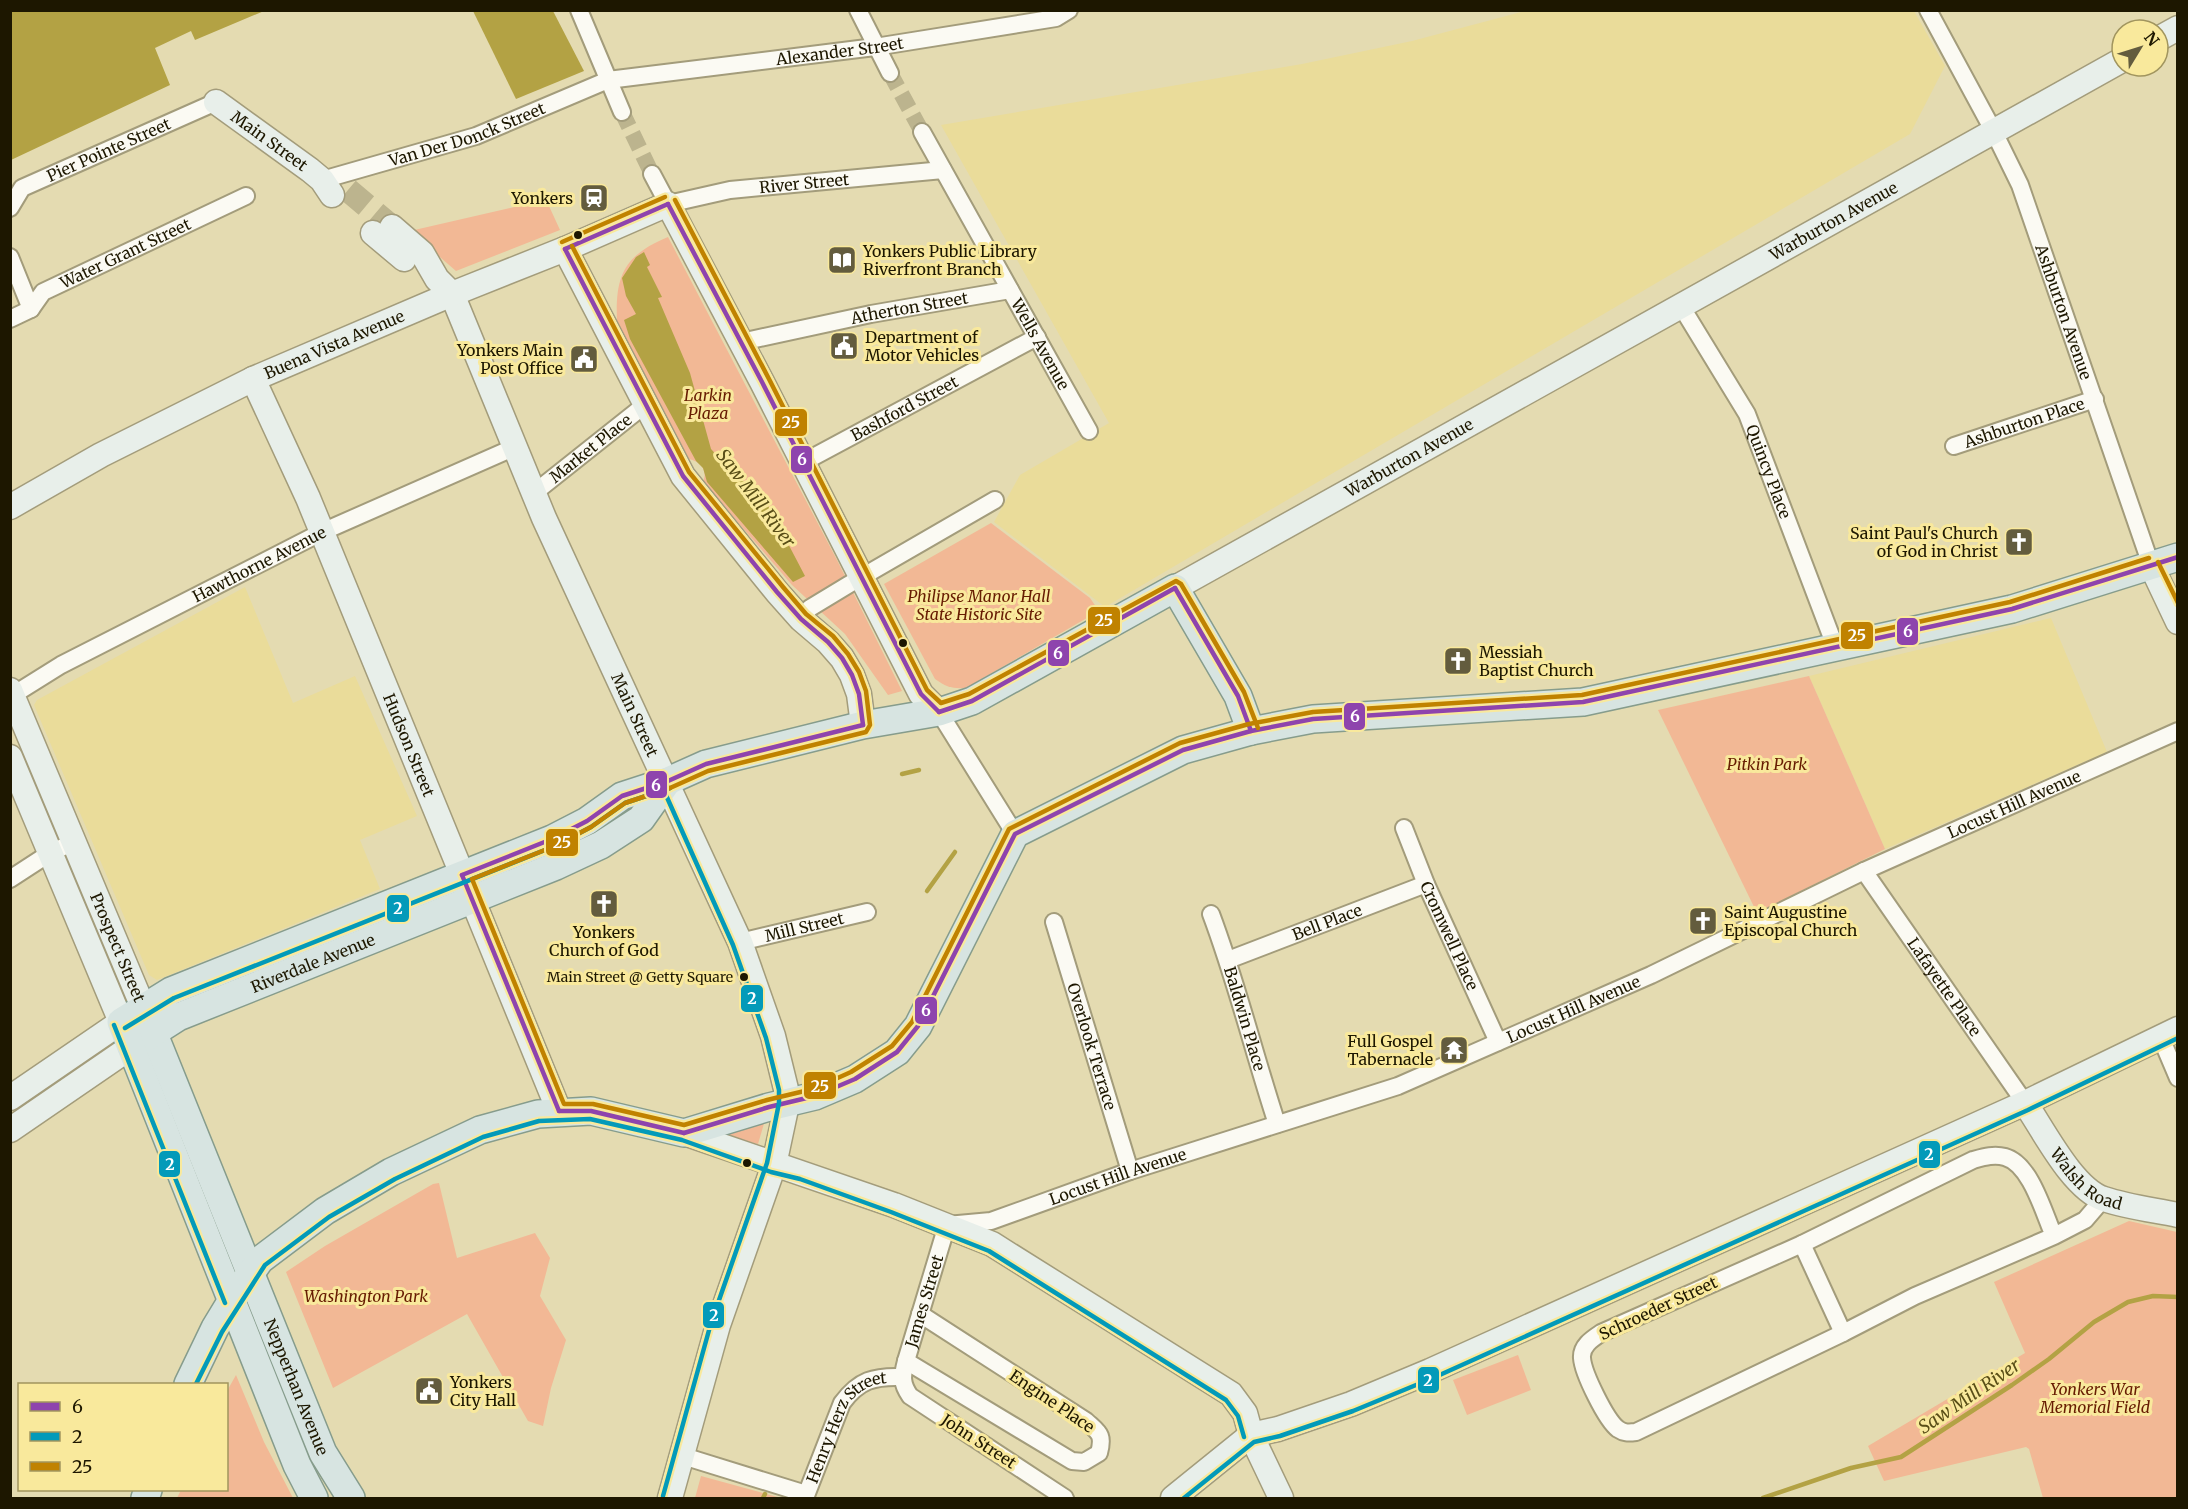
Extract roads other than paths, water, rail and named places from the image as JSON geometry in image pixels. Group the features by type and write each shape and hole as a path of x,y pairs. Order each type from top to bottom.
{"main road":[{"path":"188,1383 215,1328 232,1300 251,1273 272,1250 325,1210 391,1172 480,1130 514,1119 559,1111 591,1111 684,1133 769,1107 815,1096 855,1079 897,1052 918,1026 1015,834 1183,750 1251,731 1313,719 1583,702 2012,609 2178,557"},
{"name":"Warburton Avenue","path":"668,781 706,764 863,725 939,712 972,701 1175,588"},
{"path":"1175,588 1238,696 1251,731"},
{"name":"Riverdale Avenue","path":"121,1022 171,991 552,839 587,821 622,796 668,781"},
{"name":"Riverdale Avenue","path":"131,1047 178,1017 556,866 601,845 641,819 668,781"},
{"name":"Prospect Street","path":"143,1007 251,1273"},
{"name":"Prospect Street","path":"121,1022 232,1300"},
{"name":"Nepperhan Avenue","path":"251,1273 323,1453 351,1498"},
{"name":"Nepperhan Avenue","path":"232,1300 297,1465 314,1498"}],"street":[{"path":"579,10 622,112"},
{"path":"858,10 890,73"},
{"name":"Alexander Street","path":"608,80 875,47 1056,18 1069,10"},
{"name":"Ashburton Avenue","path":"1928,10 2020,185 2151,565 2178,622"},
{"name":"Warburton Avenue","path":"1175,588 2110,67"},
{"name":"Van Der Donck Street","path":"334,188 476,136 608,80"},
{"name":"Main Street","path":"216,102 334,188"},
{"name":"Pier Pointe Street","path":"10,208 22,188 216,102"},
{"name":"Wells Avenue","path":"922,132 1089,431"},
{"name":"River Street","path":"668,204 730,190 942,170"},
{"path":"652,174 741,342 921,694 939,712 1015,834"},
{"name":"Water Grant Street","path":"10,318 31,309 43,292 246,196"},
{"name":"Buena Vista Avenue","path":"10,507 101,455 444,286 565,249 668,204"},
{"name":"Main Street","path":"382,230 422,253 444,286 534,493 740,942 773,1036 786,1089 787,1104 774,1165 718,1325 670,1498"},
{"path":"565,249 683,476 729,535 801,619 828,642 842,658 859,694 863,725"},
{"path":"10,257 31,309"},
{"name":"Atherton Street","path":"741,342 871,314 1010,290"},
{"name":"Quincy Place","path":"1681,306 1747,414 1834,646"},
{"name":"Bashford Street","path":"802,463 1037,337"},
{"name":"Hudson Street","path":"253,379 322,532 559,1111"},
{"name":"Ashburton Place","path":"1954,446 2095,399"},
{"name":"Market Place","path":"534,493 646,404"},
{"name":"Hawthorne Avenue","path":"11,694 62,665 322,532 515,447"},
{"path":"801,619 810,608 995,500"},
{"name":"Prospect Street","path":"11,694 143,1007"},
{"name":"Locust Hill Avenue","path":"947,1225 991,1221 1130,1172 1398,1086 1651,975 1864,871 2178,731"},
{"name":"Prospect Street","path":"10,757 121,1022"},
{"name":"Cromwell Place","path":"1404,828 1426,884 1498,1042"},
{"path":"10,879 50,853 74,842"},
{"name":"Lafayette Place","path":"1864,871 2025,1103"},
{"name":"Bell Place","path":"1228,960 1426,884"},
{"name":"Mill Street","path":"740,942 867,912"},
{"name":"Baldwin Place","path":"1211,914 1228,960 1254,1056 1277,1124"},
{"name":"Overlook Terrace","path":"1053,922 1130,1172"},
{"name":"Riverdale Avenue","path":"10,1098 121,1022"},
{"path":"1173,1498 1251,1435 1278,1429 1352,1404 1420,1375 2025,1103 2169,1034 2178,1078"},
{"name":"Riverdale Avenue","path":"10,1130 131,1047"},
{"name":"Walsh Road","path":"2025,1103 2074,1177 2089,1191 2103,1199 2178,1215"},
{"path":"684,1133 774,1165 802,1172 947,1225 992,1244 1231,1394 1245,1413 1251,1435 1281,1498"},
{"name":"Schroeder Street","path":"2054,1236 2030,1181 2020,1166 2007,1158 1991,1155 1972,1160 1802,1244 1601,1333 1588,1342 1582,1357 1607,1417 1616,1428 1626,1433 1636,1432 1915,1296 2054,1236 2085,1220 2103,1199"},
{"name":"James Street","path":"904,1369 947,1225"},
{"path":"1802,1244 1843,1333"},
{"name":"Engine Place","path":"904,1369 1072,1461 1084,1462 1100,1453 1101,1435 1086,1421 920,1314"},
{"name":"Henry Herz Street","path":"806,1496 842,1403 851,1390 880,1376 904,1369"},
{"name":"John Street","path":"904,1369 902,1385 910,1396 1065,1498"},
{"path":"683,1456 806,1496"}],"water":[{"path":"10,11 264,11 195,40 191,31 155,48 170,85 11,160"},
{"path":"473,11 553,11 584,71 516,99"},
{"path":"644,252 650,265 647,267 662,297 658,298 690,373 711,449 734,474 762,494 805,576 793,582 707,482 703,468 696,461 630,339 624,320 636,314 626,296 622,278 636,257"}],"waterway":[{"name":"Saw Mill River","path":"902,774 919,770"},
{"name":"Saw Mill River","path":"927,891 955,852"},
{"name":"Saw Mill River","path":"1763,1498 1851,1468 1901,1457 2012,1385 2049,1359 2094,1322 2128,1302 2153,1296 2178,1297"},
{"name":"Saw Mill River","path":"763,1498 765,1494"}],"tunnel":[{"path":"890,73 922,132"},
{"path":"622,112 652,174"},
{"path":"348,190 392,227"}],"place":[{"name":"Yonkers","path":"594,198"},
{"name":"Yonkers Public Library Riverfront Branch","path":"842,260"},
{"name":"Department of Motor Vehicles","path":"844,346"},
{"name":"Yonkers Main Post Office","path":"584,359"},
{"name":"Saint Paul's Church of God in Christ","path":"2019,542"},
{"name":"Messiah Baptist Church","path":"1458,661"},
{"name":"Yonkers Church of God","path":"604,904"},
{"name":"Saint Augustine Episcopal Church","path":"1703,921"},
{"name":"Main Street @ Getty Square","path":"744,977"},
{"name":"Full Gospel Tabernacle","path":"1454,1050"},
{"name":"Yonkers City Hall","path":"429,1391"}],"park label":[{"name":"Larkin Plaza","path":"708,404"},
{"name":"Philipse Manor Hall State Historic Site","path":"979,605"},
{"name":"Pitkin Park","path":"1767,764"},
{"name":"Washington Park","path":"366,1296"},
{"name":"Yonkers War Memorial Field","path":"2095,1398"}]}
